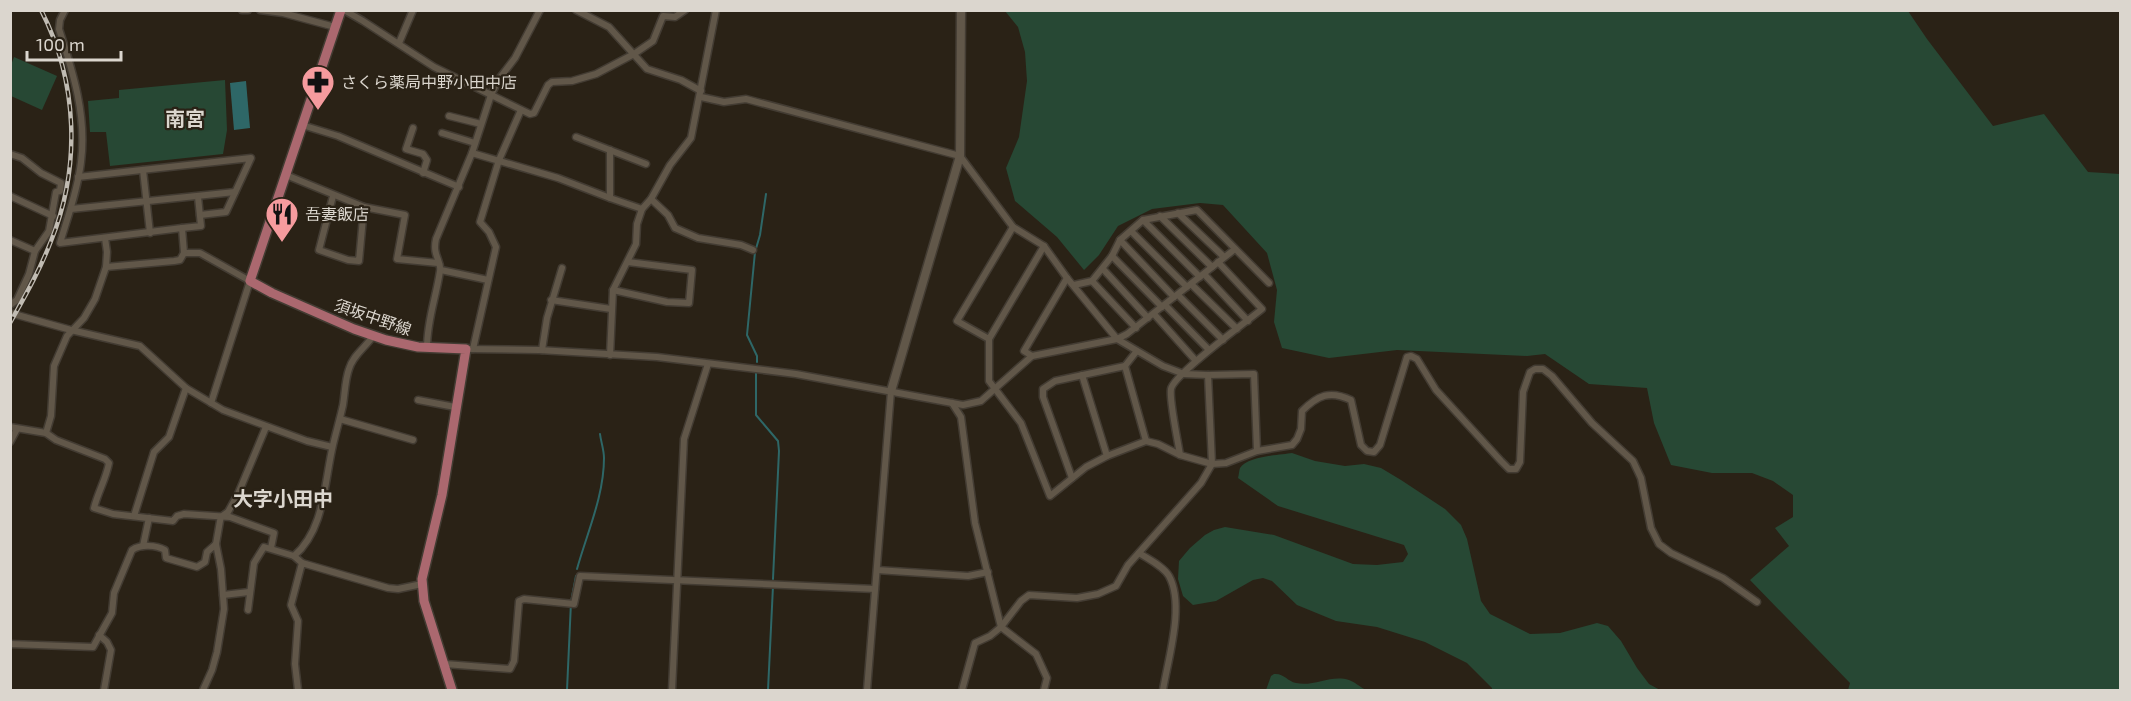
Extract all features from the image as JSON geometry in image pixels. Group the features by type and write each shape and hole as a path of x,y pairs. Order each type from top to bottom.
{"main road":[{"path":"250,281 335,27 343,10"},
{"name":"須坂中野線","path":"250,281 272,293 373,336 427,348 469,349"},
{"path":"452,690 426,607 422,584 442,495 455,407 469,349"}],"street":[{"path":"65,10 60,20 60,29 81,112 82,138 78,177 60,243 201,226 198,196"},
{"path":"242,10 248,10"},
{"path":"260,10 283,13 335,27"},
{"path":"343,10 434,67 530,114 534,113 548,85 552,82 572,81 596,74 634,54 653,41 663,16 675,17 685,10"},
{"path":"399,43 413,10"},
{"path":"427,348 427,328 441,270 434,249 436,239 459,187 491,96 499,79 515,58 540,10"},
{"path":"576,10 609,27 647,69 681,80 701,94 723,102 746,99 960,156 1013,227 1044,246 1117,339 1136,352 1184,374 1254,374 1257,451"},
{"path":"610,355 613,290 636,244 637,224 642,209 651,199 670,165 691,138 716,10"},
{"path":"867,690 891,391 960,156 961,10"},
{"path":"521,110 499,160 480,222 489,232 496,247 469,349 542,350 657,357 796,374 963,405 981,400 1032,356 1117,339 1136,328 1235,249"},
{"path":"449,116 481,124"},
{"path":"302,125 338,136 459,187"},
{"path":"413,128 406,149 423,154 427,160 423,173"},
{"path":"442,133 475,142"},
{"path":"576,137 646,164"},
{"path":"610,150 610,198"},
{"path":"472,153 558,178 642,209"},
{"path":"10,154 22,158 41,173 61,183 60,191 56,192 49,231 35,251 29,274 17,300 10,305"},
{"path":"78,177 251,158 226,212 200,214"},
{"path":"142,170 150,233"},
{"path":"285,175 364,207 405,215 397,259 438,262"},
{"path":"71,209 235,192"},
{"path":"10,196 53,216"},
{"path":"333,196 319,250 348,260 359,261 364,207"},
{"path":"651,199 668,215 675,228 698,238 741,245 753,250"},
{"path":"1074,285 1092,281 1112,256 1120,240 1143,220 1197,210 1269,283"},
{"path":"1178,213 1224,258"},
{"path":"1160,216 1262,309 1209,350 1184,374 1176,378 1171,390 1180,454"},
{"path":"1143,220 1248,321"},
{"path":"989,339 957,321 1013,227"},
{"path":"106,267 180,260 184,253 182,228"},
{"path":"1131,231 1237,329"},
{"path":"46,433 51,416 54,366 71,330 84,318 95,299 106,267 105,238"},
{"path":"10,240 35,251"},
{"path":"1120,240 1223,340"},
{"path":"1044,246 989,339 988,381 1021,423 1050,496 1086,467 1146,441 1212,464 1226,463 1257,451 1292,445 1301,429 1302,411 1312,401 1338,394 1351,400 1361,445 1367,451 1374,452 1380,445 1407,357 1411,356 1417,359 1436,390 1501,461 1509,469 1516,469 1520,462 1523,392 1530,372 1543,369 1552,376 1592,423 1633,461 1641,478 1651,528 1659,544 1671,553 1723,578 1756,602"},
{"path":"184,253 200,253 250,281 211,403"},
{"path":"1112,256 1209,350"},
{"path":"613,290 667,302 689,303 692,270 628,262"},
{"path":"542,350 551,300 562,268"},
{"path":"1103,268 1196,361"},
{"path":"441,270 488,280"},
{"path":"1032,356 1024,351 1067,278"},
{"path":"1092,281 1136,328"},
{"path":"551,300 611,309"},
{"path":"10,313 140,346 186,388 223,410 307,441 332,447"},
{"path":"294,556 306,545 314,530 329,473 348,370 353,358 365,349 373,336"},
{"path":"1072,478 1043,398 1043,389 1055,381 1125,366 1136,352"},
{"path":"672,690 684,440 708,364"},
{"path":"1125,366 1146,441"},
{"path":"1082,375 1107,456"},
{"path":"962,690 975,643 990,636 1001,627 1021,601 1029,595 1077,598 1098,594 1116,586 1128,566 1201,483 1212,464 1208,375"},
{"path":"134,516 154,452 170,437 186,388"},
{"path":"418,400 455,407"},
{"path":"952,403 961,417 975,522 1001,627 1036,654 1047,678 1044,690"},
{"path":"340,419 413,440"},
{"path":"203,690 212,670 221,634 224,609 216,544 221,517 228,512 238,494 266,427"},
{"path":"10,442 14,428 46,433 56,440 105,459 110,463 98,491 94,508 113,514 173,521 177,516 184,514 230,517 274,533 271,548"},
{"path":"143,546 149,518"},
{"path":"10,644 93,647 112,612 114,593 132,550 143,546 162,548 165,550 166,558 197,567 205,562 207,552 216,544"},
{"path":"248,610 254,563 264,547 294,556 302,563 388,588 398,589 422,584"},
{"path":"1139,554 1164,570 1176,603 1163,690"},
{"path":"298,690 295,664 298,621 291,605 302,563"},
{"path":"877,570 968,576 988,572"},
{"path":"445,664 510,669 514,661 519,600 574,604 580,576 875,589"},
{"path":"223,595 249,592"},
{"path":"99,635 107,642 111,650 104,690"}],"green space":[{"path":"1005,11 1908,11 1993,126 2044,114 2088,172 2120,174 2120,690 1848,690 1850,683 1750,580 1789,546 1775,528 1793,517 1793,495 1773,481 1752,473 1712,473 1671,465 1654,423 1647,388 1589,384 1545,354 1527,356 1397,350 1329,358 1282,348 1274,322 1277,290 1267,253 1223,205 1200,203 1152,209 1118,226 1099,255 1084,270 1057,237 1015,201 1006,168 1019,137 1027,81 1025,52 1018,27"},
{"path":"14,57 57,76 42,110 11,96 11,65"},
{"path":"225,80 227,130 223,154 110,166 106,132 90,132 88,101 119,98 119,90"},
{"path":"1292,453 1315,461 1345,466 1364,464 1381,468 1401,480 1445,509 1461,525 1467,539 1481,601 1490,614 1530,634 1560,633 1597,623 1608,626 1621,641 1649,684 1660,690 1492,690 1467,663 1425,642 1377,627 1336,621 1297,605 1272,581 1263,578 1253,580 1216,601 1193,605 1183,596 1178,579 1179,561 1205,535 1225,527 1274,535 1353,564 1377,565 1403,562 1408,554 1404,545 1278,506 1238,478 1240,468 1249,461"},
{"path":"1274,674 1303,684 1342,679 1351,681 1366,690 1266,690"}],"water":[{"path":"246,81 250,128 234,130 230,83"}],"waterway":[{"path":"757,362 757,356 747,335 755,252 766,194"},
{"path":"756,370 756,415 778,441 779,451 773,579"},
{"path":"577,569 601,486 604,452 600,434"},
{"path":"567,690 571,602 576,576"},
{"path":"768,690 773,586"}],"railway":[{"path":"10,323 51,241 61,213 71,154 68,95 62,66 41,10"}],"place":[{"name":"さくら薬局中野小田中店","path":"318,111"},
{"name":"吾妻飯店","path":"282,243"}],"district":[{"name":"南宮","path":"185,119"},
{"name":"大字小田中","path":"283,499"}]}
